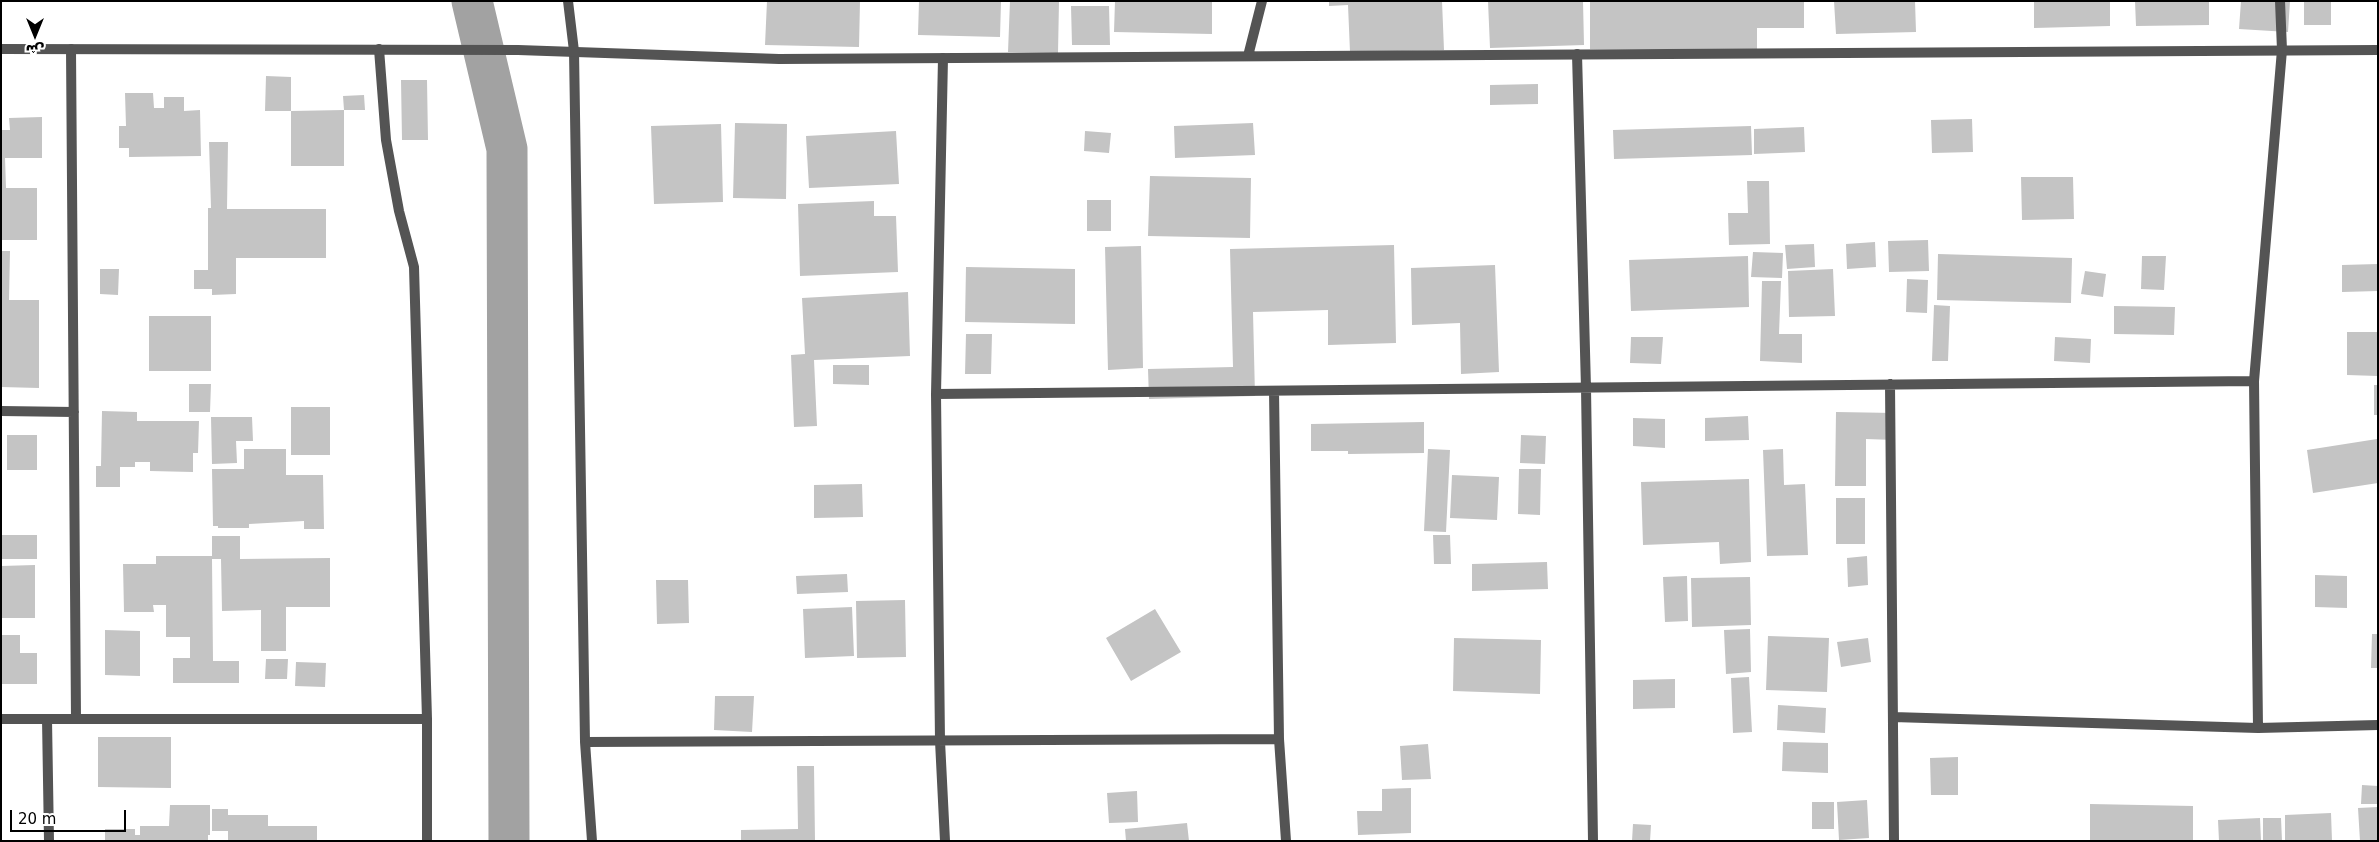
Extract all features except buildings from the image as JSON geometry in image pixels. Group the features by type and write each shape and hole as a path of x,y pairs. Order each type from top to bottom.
{"street":[{"path":"568,1 574,51 585,742 592,841"},
{"path":"1248,56 1262,1"},
{"path":"2258,728 2254,381 2282,50 2280,1"},
{"path":"1,49 448,49 574,51 779,59 2378,50"},
{"path":"71,49 76,719"},
{"path":"379,49 386,140 399,211 414,267 427,719 427,841"},
{"path":"1577,54 1586,388 1594,841"},
{"path":"943,58 936,394 940,741 945,841"},
{"path":"936,394 2254,381"},
{"path":"1890,384 1894,841"},
{"path":"1274,391 1278,739 1286,841"},
{"path":"1,411 74,412"},
{"path":"1893,717 2258,728 2378,725"},
{"path":"1,719 427,719"},
{"path":"47,719 49,841"},
{"path":"585,742 1278,739"}],"waterway":[{"path":"472,1 507,149 509,841"}]}
